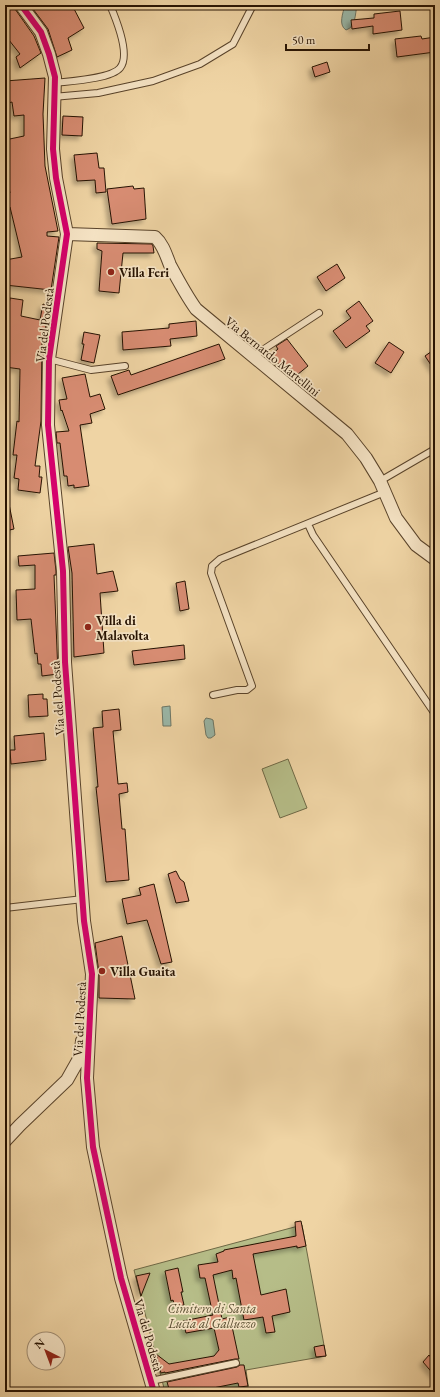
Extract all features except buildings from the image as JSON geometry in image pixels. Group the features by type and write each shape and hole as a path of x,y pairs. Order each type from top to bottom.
{"street":[{"name":"Via del Podestà","path":"21,5 41,32 50,54 55,77 53,97 53,149 56,178 67,234 49,359 48,425 63,571 65,662 84,921 92,974 87,1078 94,1147 121,1278 153,1386"},
{"name":"Via Bernardo Martellini","path":"67,234 155,237 161,242 184,292 196,309 252,357 347,434 366,458 382,487 396,518 416,545 435,559"},
{"path":"5,1141 67,1080 80,1057 84,1023 91,1005"}],"lane":[{"path":"54,83 102,77 116,71 121,66 123,60 123,48 117,21 110,5"},
{"path":"53,97 98,93 153,81 200,64 233,44 253,5"},
{"path":"252,357 319,313"},
{"path":"49,359 91,370 126,366"},
{"path":"213,695 237,690 247,690 252,686 211,574 212,566 220,559 308,524 382,487 435,449"},
{"path":"308,524 313,535 435,714"},
{"path":"5,908 83,899"},
{"path":"153,1386 236,1363"}],"green space":[{"path":"288,759 307,808 280,818 262,769"},
{"name":"Cimitero di Santa Lucia al Galluzzo","path":"302,1225 326,1356 246,1370 249,1392 165,1392 134,1270"}],"shaded area":[{"path":"345,5 357,5 352,26 346,30 342,25 342,15"},
{"path":"170,706 171,726 163,726 162,707"},
{"path":"206,718 213,720 215,735 211,738 208,738 206,735 204,721"}],"cycle path":[{"path":"21,5 41,32 55,77 53,149 56,178 67,234 49,359 48,425 63,571 65,662 84,921 92,974 87,1078 93,1147 121,1278 154,1392"}],"place":[{"name":"Villa Feri","path":"111,272"},
{"name":"Villa di Malavolta","path":"88,627"},
{"name":"Villa Guaita","path":"102,971"}]}
